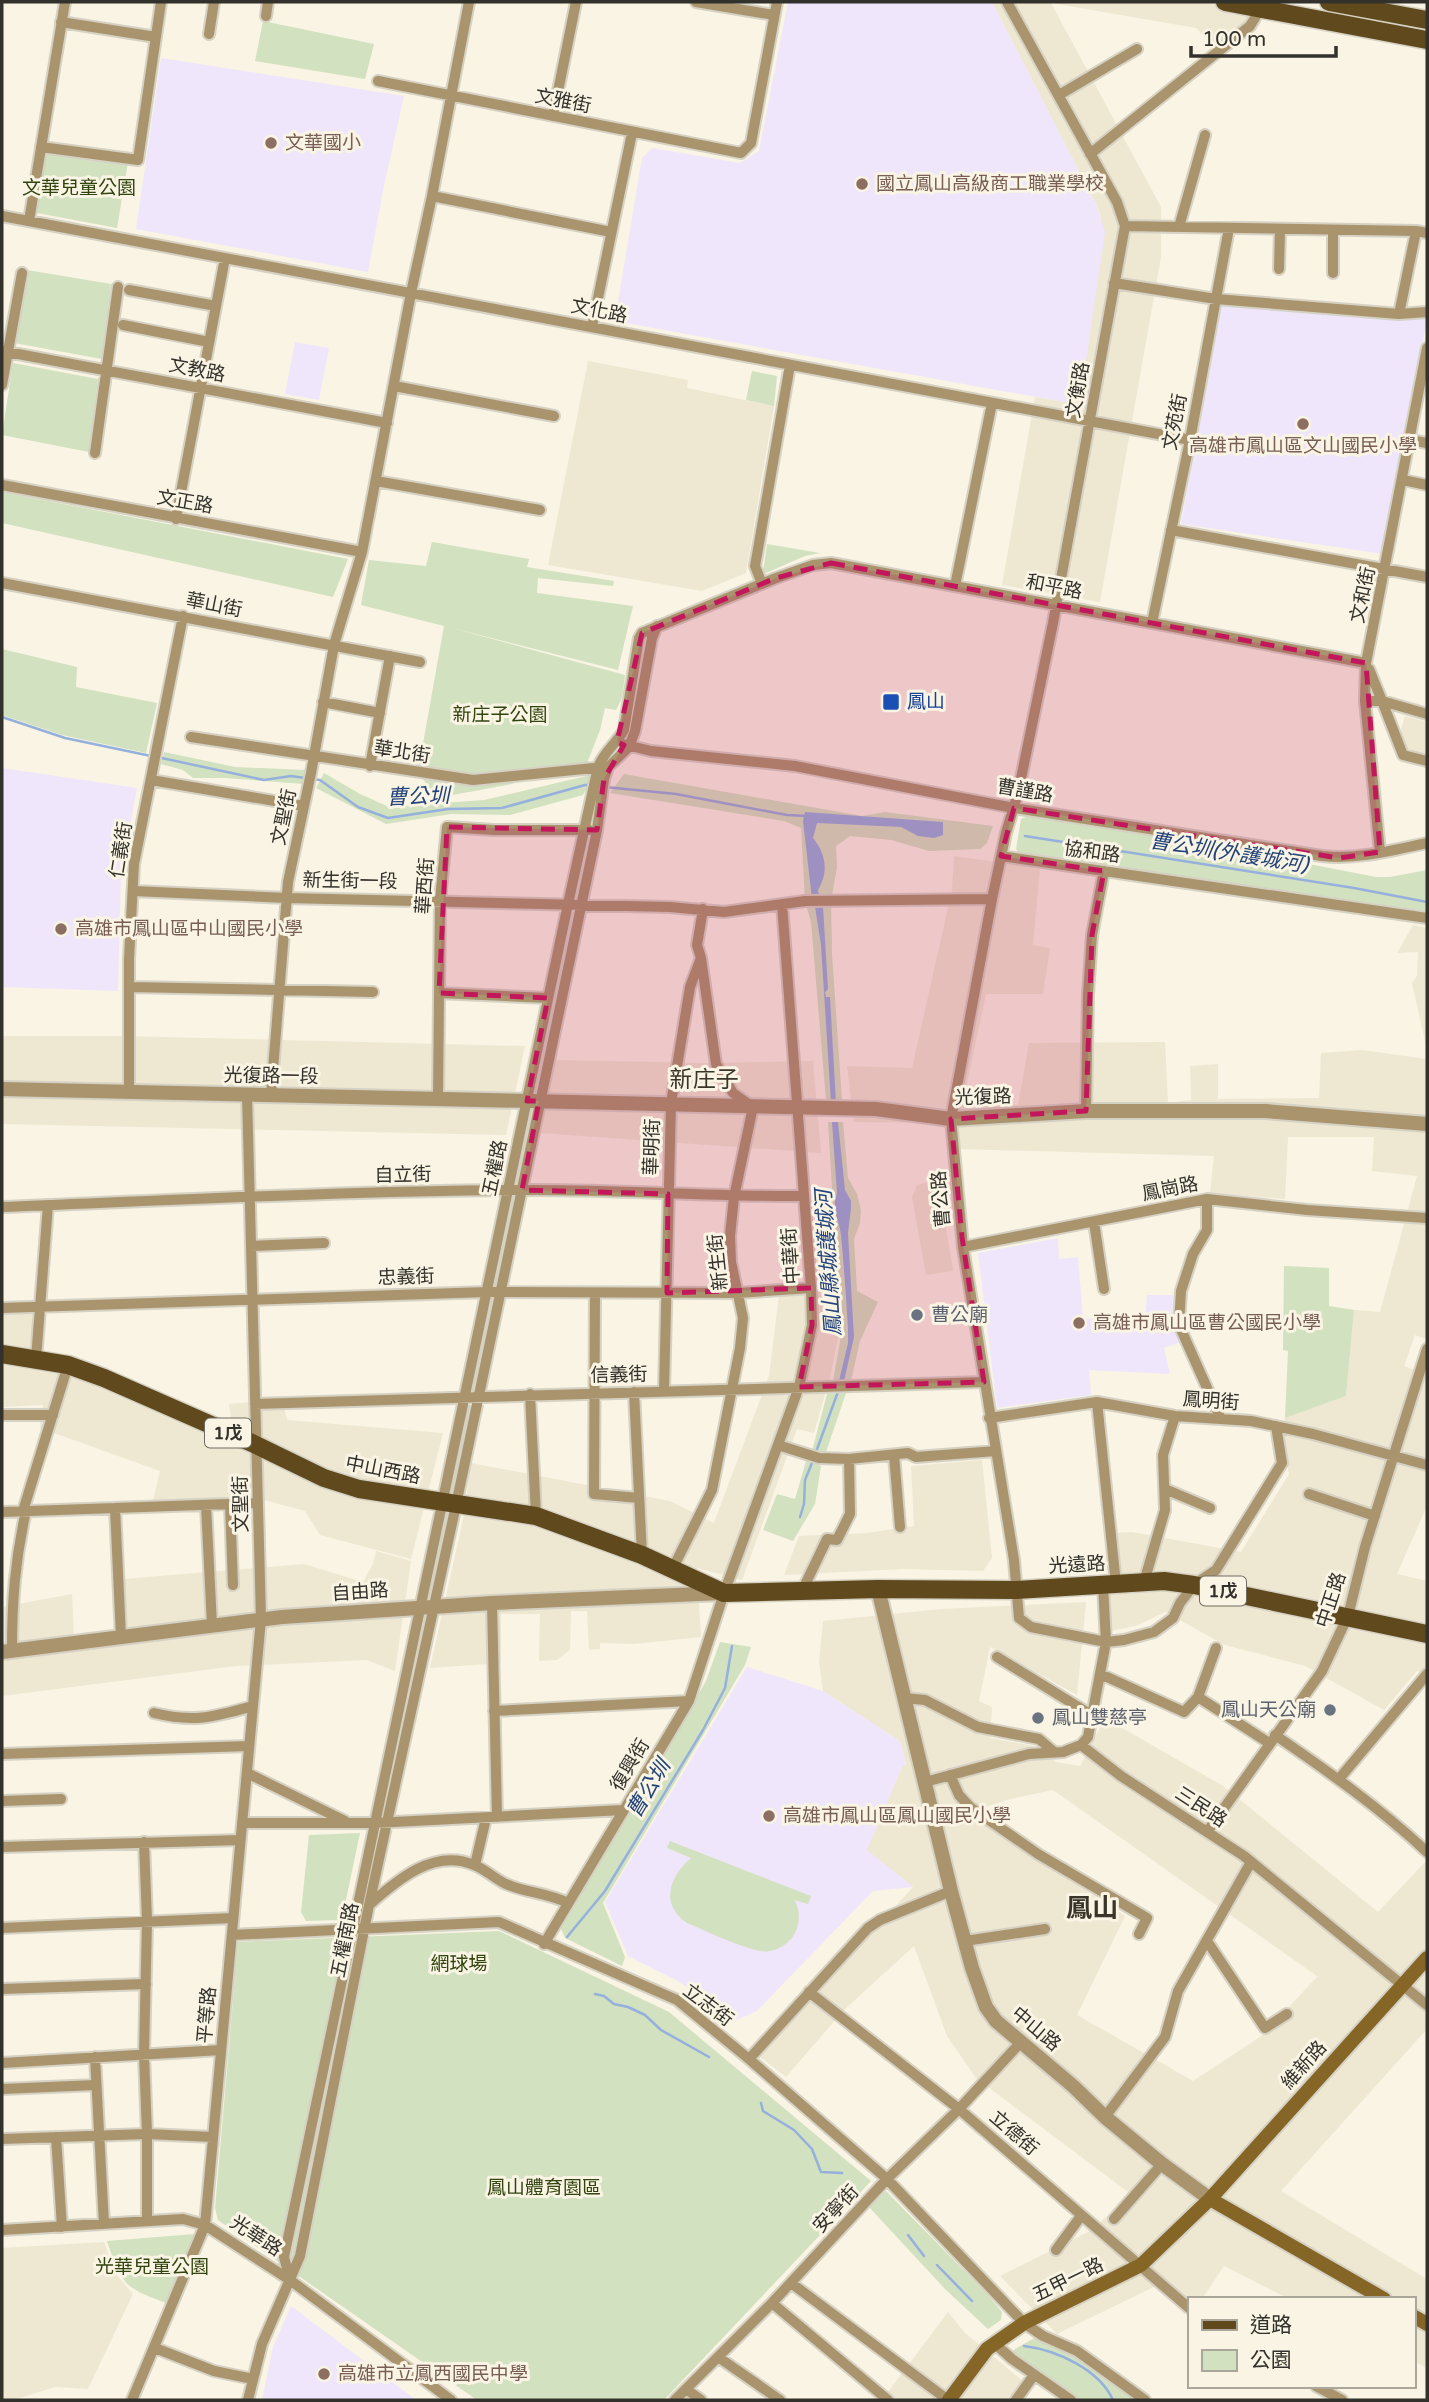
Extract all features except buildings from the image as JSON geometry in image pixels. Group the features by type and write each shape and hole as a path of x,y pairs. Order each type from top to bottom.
{"main road":[{"path":"1225,2 1261,8 1290,8 1427,40"},
{"path":"1329,2 1410,9 1427,20"},
{"name":"中山西路","path":"2,1354 68,1365 104,1378 324,1478 359,1489 536,1516 642,1555 724,1593"},
{"name":"光遠路","path":"724,1593 878,1589 1016,1590 1164,1581 1195,1585 1427,1634"},
{"name":"維新路","path":"1210,2199 1427,1958"},
{"name":"五甲一路","path":"948,2400 994,2343 1024,2323 1141,2265 1210,2199"},
{"name":"中山路","path":"1210,2199 1381,2297"}],"street":[{"path":"29,221 65,2"},
{"path":"41,147 138,160 161,2"},
{"path":"209,34 214,2"},
{"path":"265,16 268,2"},
{"name":"文聖街","path":"271,1096 286,898 334,645 362,552 469,2"},
{"path":"553,116 576,2"},
{"path":"696,2 774,15 777,2"},
{"path":"1007,2 1117,202 1125,226 1422,232 1399,314"},
{"path":"1090,154 1251,26 1261,8"},
{"name":"文雅街","path":"378,81 741,153 751,143 774,15"},
{"path":"61,22 156,37"},
{"path":"1059,95 1137,49"},
{"path":"592,327 632,133"},
{"path":"1179,227 1205,135"},
{"path":"432,196 611,232"},
{"name":"文化路","path":"2,216 1190,440"},
{"name":"文衡路","path":"1014,808 1056,606 1125,226"},
{"name":"文苑街","path":"1153,623 1229,228"},
{"path":"1279,269 1280,229"},
{"path":"1333,230 1333,273"},
{"path":"176,519 225,258"},
{"path":"2,386 5,352 22,273"},
{"path":"1114,283 1216,299 1399,314 1427,312"},
{"path":"94,453 106,370 124,288 216,306"},
{"path":"123,325 209,342"},
{"name":"文和街","path":"1380,852 1365,702 1366,663 1410,440 1424,385 1427,348"},
{"name":"文教路","path":"5,352 387,423"},
{"path":"762,584 755,566 790,365"},
{"path":"394,386 554,416"},
{"path":"956,586 992,403"},
{"path":"1410,440 1427,443"},
{"path":"1403,480 1427,485"},
{"path":"376,481 540,510"},
{"name":"文正路","path":"2,485 362,552"},
{"path":"1171,530 1427,577"},
{"name":"和平路","path":"617,742 624,730 642,632 813,565 831,563 1366,663"},
{"name":"華山街","path":"2,583 420,662"},
{"name":"仁義街","path":"129,1092 134,864 183,617"},
{"path":"602,770 629,747 639,718 649,651 657,626"},
{"path":"370,765 390,656"},
{"path":"1366,663 1402,755 1427,761"},
{"path":"1365,702 1382,701 1427,714"},
{"path":"323,702 380,713"},
{"name":"華北街","path":"191,737 472,780 602,770"},
{"name":"曹謹路","path":"617,742 629,747 795,766 1014,808 1339,858 1427,844"},
{"name":"五權路","path":"427,1606 449,1504 479,1396 522,1190 548,998 584,830 597,796 602,757 617,742"},
{"path":"151,780 304,806"},
{"name":"五權路","path":"449,1504 464,1396 508,1191 581,905 597,830 597,796"},
{"name":"曹公路","path":"1014,808 992,900 951,1119 963,1247 1014,1560 1019,1618 1031,1627 1106,1642"},
{"name":"華西街","path":"438,1098 440,900 447,827 597,830"},
{"name":"協和路","path":"1001,856 1427,918"},
{"path":"1086,1111 1088,994 1093,935 1104,871"},
{"name":"新生街一段","path":"133,891 286,898 703,909"},
{"path":"703,909 724,912 816,901 992,900"},
{"name":"中華街","path":"724,1593 799,1387 812,1325 782,904"},
{"name":"華明街","path":"664,1391 671,1103 690,987 701,958 697,945 703,909"},
{"path":"701,958 716,1064 733,1093 753,1107"},
{"path":"130,987 373,992"},
{"path":"439,993 548,998"},
{"name":"光復路一段","path":"2,1089 533,1101"},
{"name":"文聖街","path":"247,1095 261,1619"},
{"name":"光復路","path":"533,1101 876,1109 951,1119 1086,1111 1265,1111 1427,1125"},
{"name":"新生街","path":"673,1568 712,1490 740,1348 743,1318 730,1236 734,1196 753,1107"},
{"name":"自立街","path":"2,1207 522,1190 804,1196"},
{"path":"1207,1199 1207,1230 1193,1254 1181,1291 1179,1325 1220,1417"},
{"name":"鳳崗路","path":"963,1247 1207,1199 1307,1210 1427,1218"},
{"path":"36,1359 48,1205"},
{"path":"1094,1222 1104,1289"},
{"path":"251,1246 324,1243"},
{"name":"忠義街","path":"2,1308 486,1292 738,1293 811,1288"},
{"path":"595,1294 594,1494 639,1497"},
{"name":"中正路","path":"1207,1832 1322,1671 1348,1616 1375,1516 1427,1349"},
{"path":"7,1651 14,1568 25,1511 68,1365"},
{"name":"信義街","path":"255,1404 984,1382"},
{"path":"634,1392 642,1555"},
{"path":"530,1394 536,1516"},
{"path":"925,1782 1029,1754 1063,1752 1081,1745 1088,1737 1106,1642 1110,1585 1097,1402"},
{"name":"鳳明街","path":"989,1418 1097,1402 1175,1416 1220,1417 1313,1433 1427,1465"},
{"path":"2,1415 53,1415"},
{"path":"1144,1582 1166,1510 1163,1455 1175,1416"},
{"path":"1106,1642 1154,1632 1174,1618 1180,1603 1195,1585 1216,1570 1282,1463 1276,1426"},
{"path":"778,1445 815,1457 849,1459 908,1453 916,1457 996,1451"},
{"path":"894,1455 900,1527"},
{"path":"802,1591 827,1539 837,1539 850,1514 849,1459"},
{"path":"1166,1489 1210,1508"},
{"path":"1309,1494 1375,1516"},
{"path":"2,1512 258,1503"},
{"path":"230,1504 233,1586"},
{"path":"206,1505 212,1625"},
{"path":"114,1508 121,1637"},
{"name":"中山路","path":"878,1589 951,1891 986,2007 996,2021 1022,2041 1105,2117 1210,2199"},
{"name":"自由路","path":"7,1651 261,1619 427,1606 724,1593"},
{"name":"復興街","path":"544,1944 689,1701 724,1593"},
{"path":"475,1865 492,1817 492,1603"},
{"name":"五權南路","path":"248,2400 262,2344 300,2256 365,1929 381,1823 427,1606"},
{"name":"平等路","path":"132,2400 205,2225 261,1619"},
{"path":"1100,1676 1107,1676 1184,1712 1198,1697 1216,1648"},
{"path":"997,1657 1093,1716"},
{"path":"1339,1779 1427,1674"},
{"path":"1198,1697 1339,1779 1391,1819 1427,1852"},
{"path":"904,1698 925,1700 978,1727 1039,1739 1054,1752"},
{"path":"494,1711 689,1701"},
{"path":"154,1713 189,1719 205,1718 253,1706"},
{"name":"三民路","path":"1081,1745 1121,1776 1251,1861 1427,2005"},
{"path":"2,1754 249,1746"},
{"path":"247,1773 350,1823"},
{"path":"950,1775 959,1795 970,1807 1038,1854 1147,1918 1139,1934"},
{"path":"2,1801 61,1799"},
{"path":"242,1823 381,1823 623,1810"},
{"name":"五權南路","path":"290,2280 284,2257 351,1930 381,1823"},
{"path":"2,1847 240,1840"},
{"path":"144,1842 147,1921 144,2054 146,2221"},
{"path":"369,1905 411,1871 453,1860 475,1865 507,1885 554,1896 568,1903"},
{"path":"1105,2117 1165,2037 1178,1991 1251,1861"},
{"path":"749,2059 868,1928 880,1920 951,1891"},
{"path":"2,1928 233,1918"},
{"name":"立志街","path":"232,1935 499,1922 677,2000 887,2179 1024,2323 1043,2336 1077,2351 1145,2400"},
{"path":"965,1941 1045,1929"},
{"path":"1207,1941 1265,2028 1287,2014"},
{"path":"2,1989 146,1984"},
{"name":"立德街","path":"809,1992 959,2109 1188,2307"},
{"name":"安寧街","path":"675,2400 772,2303 887,2179 959,2109 1022,2041"},
{"path":"2,2063 221,2050"},
{"path":"95,2057 104,2224"},
{"path":"2,2090 96,2085"},
{"path":"2,2139 147,2134 213,2137"},
{"path":"56,2137 62,2227"},
{"path":"1114,2219 1162,2164"},
{"path":"1056,2250 1082,2216"},
{"name":"光華路","path":"2,2230 183,2219 205,2225 290,2280 451,2400"},
{"path":"791,2283 948,2400"},
{"path":"772,2303 888,2400"},
{"path":"994,2343 1070,2400"},
{"path":"155,2348 214,2371 253,2379"},
{"path":"718,2357 780,2400"},
{"path":"1016,2400 1034,2375"},
{"path":"1320,2388 1342,2400"},
{"path":"686,2389 701,2400"}],"highlighted area":[{"path":"831,563 1366,663 1380,852 1339,858 1014,808 1001,856 1104,871 1092,935 1086,1111 951,1119 962,1237 984,1382 799,1387 812,1325 811,1288 667,1293 668,1194 522,1190 539,1101 527,1101 548,998 439,993 447,827 597,830 604,779 624,745 617,742 642,633 776,578"}],"shaded area":[{"name":"國立鳳山高級商工職業學校","path":"788,2 992,2 1096,204 1105,232 1081,395 1070,403 625,323 617,308 642,158 652,148 740,163 759,151"},
{"path":"992,2 1259,2 1254,29 1224,55 1196,28 1051,3 1161,207 1161,257 1100,602 1002,585 1035,397 1070,403 1101,217"},
{"name":"文華國小","path":"161,58 404,96 368,272 136,229"},
{"name":"高雄市鳳山區文山國民小學","path":"1221,300 1392,318 1427,319 1383,554 1181,524"},
{"path":"295,342 329,348 319,400 285,394"},
{"path":"588,361 688,380 687,388 774,406 746,573 702,591 548,565"},
{"path":"1405,716 1427,722 1427,756 1408,752 1400,733"},
{"name":"高雄市鳳山區中山國民小學","path":"2,768 137,788 121,871 118,991 2,987"},
{"path":"954,856 1040,868 1033,945 1050,948 1043,994 986,994 963,1102 1018,1105 1029,1043 1165,1042 1168,1103 1191,1100 1190,1066 1218,1064 1218,1099 1319,1098 1321,1053 1362,1050 1427,1059 1427,1339 1415,1335 1404,1366 1427,1374 1427,1506 1397,1574 1427,1581 1427,1673 1417,1671 1384,1710 1305,1666 1225,1645 1165,1612 1138,1625 1103,1633 1116,1533 1132,1532 1241,1552 1289,1474 1281,1435 1285,1418 1346,1396 1354,1310 1380,1312 1417,1176 1372,1171 1374,1137 1288,1137 1285,1199 1210,1193 1214,1156 958,1149 956,1123 854,1122 847,1066 912,1068 952,890"},
{"path":"1413,925 1427,928 1427,1050 1412,983 1417,976 1418,952 1397,953"},
{"path":"2,1036 122,1036 525,1046 506,1135 2,1124"},
{"path":"556,1060 705,1063 813,1061 821,1153 540,1133"},
{"path":"938,1180 953,1271 926,1275 912,1197 917,1185"},
{"name":"高雄市鳳山區曹公國民小學","path":"1058,1238 1059,1259 1078,1257 1083,1318 1145,1322 1147,1295 1173,1295 1172,1325 1181,1342 1164,1348 1170,1374 1089,1370 1091,1395 997,1408 978,1253"},
{"path":"834,1289 838,1338 814,1433 797,1429 742,1580 697,1568 701,1637 634,1644 600,1643 600,1649 589,1650 587,1611 571,1611 570,1650 557,1660 539,1661 540,1614 501,1614 501,1663 430,1668 464,1515 471,1463 670,1501 714,1523 769,1376 779,1295"},
{"path":"33,1301 32,1349 74,1356 232,1425 229,1404 282,1399 287,1420 443,1433 411,1559 320,1535 305,1511 249,1496 153,1501 160,1471 40,1428 43,1405 2,1407 2,1303"},
{"path":"982,1460 992,1558 983,1571 903,1569 784,1575 799,1536 867,1533 914,1526 911,1466"},
{"path":"376,1551 411,1561 395,1671 367,1660 236,1666 2,1696 2,1607 72,1594 74,1637 128,1630 123,1579 304,1564 363,1582 373,1564"},
{"path":"1086,1602 1077,1695 990,1647 979,1701 992,1707 990,1738 1040,1747 1056,1762 1080,1766 1105,1718 1223,1786 1378,1912 1427,1860 1427,2029 1281,2191 1427,2279 1427,2368 1415,2362 1415,2297 1285,2297 1224,2266 1203,2297 1188,2297 1188,2299 1164,2282 1057,2334 1000,2276 1090,2231 1111,2213 1128,2192 976,2078 947,2036 914,1946 844,2010 786,2077 759,2056 913,1887 866,1850 902,1767 906,1764 900,1741 823,1691 819,1662 823,1621 941,1609","holes":["1053,1790 1318,1976 1260,2037 1193,2081 1077,2015 1125,1916 968,1813 1006,1800"]},
{"name":"高雄市鳳山區鳳山國民小學","path":"747,1667 823,1691 900,1741 906,1764 902,1767 867,1850 913,1887 873,1891 757,2011 732,2022 676,1980 628,1956 605,1902"},
{"path":"104,2242 115,2273 133,2294 88,2389 55,2387 19,2400 2,2400 2,2248"},
{"name":"高雄市立鳳西國民中學","path":"291,2306 416,2400 262,2400 273,2347"},
{"path":"948,2312 965,2333 1024,2382 1010,2400 882,2400"}],"green space":[{"path":"263,21 374,44 365,79 255,61"},
{"name":"文華兒童公園","path":"43,151 128,162 117,228 32,212"},
{"path":"27,270 111,284 102,359 14,343"},
{"path":"13,363 98,379 89,452 2,435"},
{"path":"752,371 777,376 774,406 746,400"},
{"path":"2,492 348,559 333,597 2,523"},
{"name":"新庄子公園","path":"432,542 529,559 527,567 614,581 613,586 538,578 537,593 633,606 618,670 448,627 625,675 622,698 616,710 605,708 586,766 436,798 418,772 444,626 361,605 369,560 426,566"},
{"path":"767,544 820,553 805,556 766,573 763,572"},
{"path":"2,649 77,667 76,687 157,703 146,753 62,735 2,715"},
{"path":"164,752 235,767 306,770 304,784 193,778 183,770 161,764"},
{"path":"324,773 389,807 484,800 595,774 583,795 510,815 451,814 386,824 316,788"},
{"path":"624,774 862,816 885,812 993,826 987,843 980,849 929,851 891,840 850,836 836,846 837,867 831,901 832,954 842,1100 826,1100 811,922 805,901 801,828 784,821 610,793"},
{"path":"1028,816 1206,844 1376,877 1427,870 1427,911 1019,854 1016,849 1021,819"},
{"path":"828,1122 843,1122 848,1178 857,1194 861,1210 854,1239 857,1291 878,1302 860,1341 851,1381 833,1381 841,1336"},
{"path":"1284,1266 1329,1268 1329,1306 1354,1310 1346,1396 1285,1418 1288,1351 1283,1350"},
{"path":"846,1393 825,1455 812,1451 827,1394"},
{"path":"806,1461 821,1466 815,1504 793,1541 763,1530 777,1494 795,1499"},
{"path":"720,1642 751,1647 745,1665 603,1903 625,1957 622,1966 565,1938 561,1929 706,1681"},
{"path":"360,1833 344,1909 338,1920 306,1921 301,1912 309,1835"},
{"path":"670,1841 811,1896 808,1904 794,1900 799,1919 794,1936 786,1944 765,1952 732,1942 687,1923 678,1915 670,1899 673,1881 691,1858 667,1848"},
{"name":"鳳山體育園區","path":"499,1931 669,2012 871,2181 664,2400 477,2400 218,2220 215,2208 238,1942"},
{"path":"886,2191 987,2294 1002,2312 1001,2320 988,2329 945,2289 869,2207"},
{"name":"光華兒童公園","path":"195,2234 169,2304 143,2294 127,2283 117,2268 107,2241"},
{"path":"1038,2336 1069,2351 1139,2400 1076,2400 1010,2352"}],"water":[{"path":"805,812 943,822 943,835 934,838 918,836 901,827 817,823 813,838 821,850 825,870 818,890 820,899 812,899 803,821"},
{"path":"815,907 823,907 828,989 825,992 826,997 830,997 836,1103 831,1102 821,945"},
{"path":"832,1122 838,1122 845,1190 851,1201 848,1233 854,1337 844,1381 839,1381 848,1343 848,1328 841,1235 835,1209 837,1193"}],"waterway":[{"name":"曹公圳","path":"2,717 65,738 151,756"},
{"name":"曹公圳","path":"157,757 264,780 291,776 305,778"},
{"name":"曹公圳","path":"312,779 320,780 358,807 388,818 448,809 502,808 592,785"},
{"name":"曹公圳","path":"605,787 676,794 787,815 806,816"},
{"name":"曹公圳(外護城河)","path":"1025,836 1427,902"},
{"name":"鳳山縣城護城河","path":"816,1452 839,1389"},
{"name":"鳳山縣城護城河","path":"800,1517 804,1504 805,1480 814,1458"},
{"name":"曹公圳","path":"567,1937 605,1891 703,1730 725,1688 732,1646"},
{"name":"曹公圳","path":"595,1994 645,2015 661,2030 709,2057"},
{"name":"曹公圳","path":"761,2103 763,2111 794,2130 812,2149 821,2172 842,2173"},
{"name":"曹公圳","path":"908,2235 924,2256"},
{"name":"曹公圳","path":"937,2265 972,2301"},
{"name":"曹公圳","path":"1024,2346 1063,2357 1087,2370 1098,2379 1113,2400"}],"place":[{"name":"文華國小","path":"271,143"},
{"name":"國立鳳山高級商工職業學校","path":"862,184"},
{"name":"高雄市鳳山區文山國民小學","path":"1303,424"},
{"name":"鳳山","path":"891,702"},
{"name":"高雄市鳳山區中山國民小學","path":"61,929"},
{"name":"曹公廟","path":"917,1315"},
{"name":"高雄市鳳山區曹公國民小學","path":"1079,1323"},
{"name":"鳳山天公廟","path":"1330,1710"},
{"name":"鳳山雙慈亭","path":"1038,1718"},
{"name":"高雄市鳳山區鳳山國民小學","path":"769,1816"},
{"name":"高雄市立鳳西國民中學","path":"324,2374"}],"district":[{"name":"新庄子","path":"704,1080"},
{"name":"鳳山","path":"1092,1908"}],"park label":[{"name":"網球場","path":"459,1964"}]}
